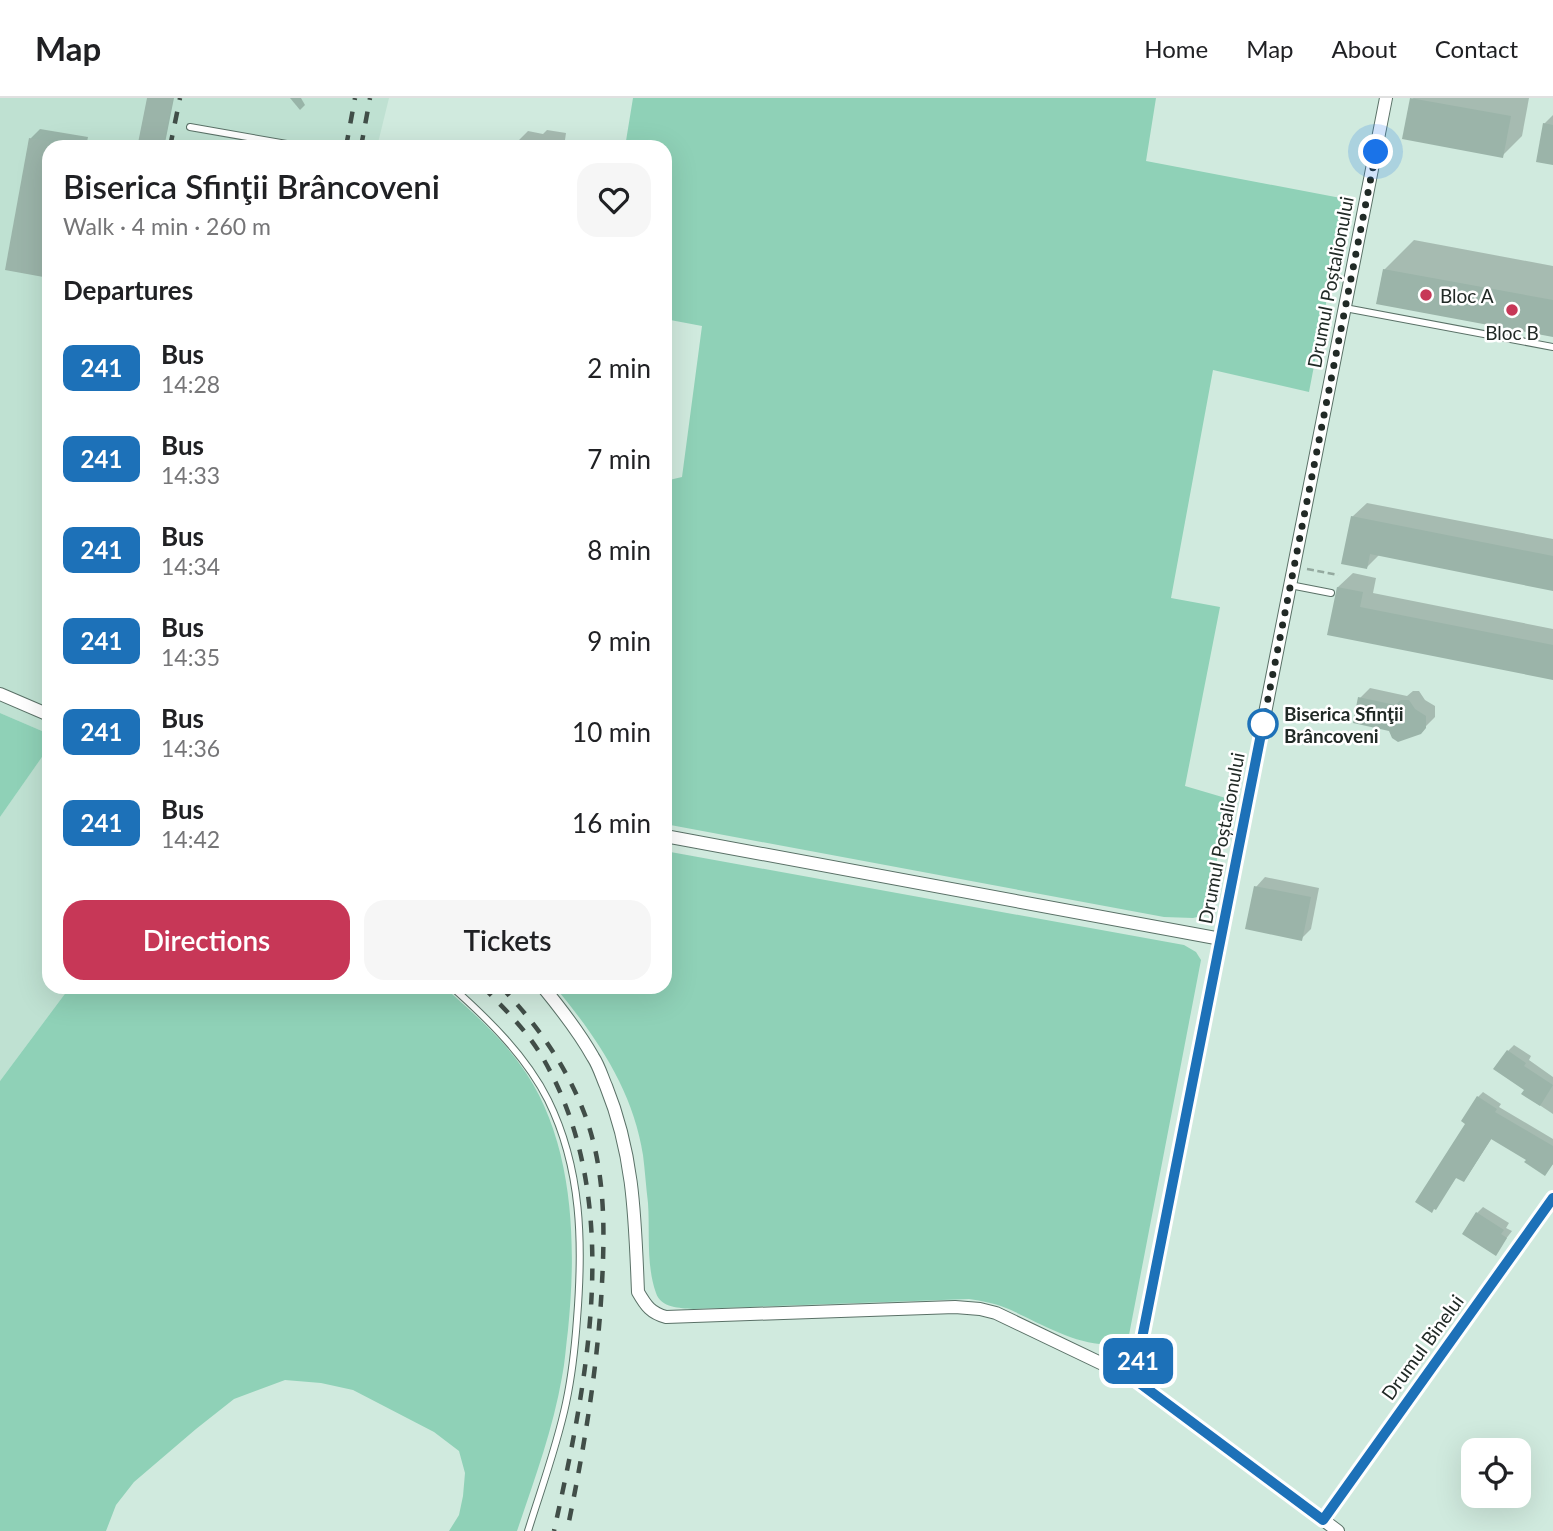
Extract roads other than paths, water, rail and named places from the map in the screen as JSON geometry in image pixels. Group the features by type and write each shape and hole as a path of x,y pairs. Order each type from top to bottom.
{"street":[{"name":"Drumul Poștalionului","path":"1134,1379 1386,98"},
{"path":"0,694 42,712"},
{"path":"672,837 1221,939"},
{"path":"549,994 595,1059 614,1106 627,1151 634,1194 638,1292 646,1306 655,1314 666,1317 955,1307 996,1312 1134,1379 1338,1531"},
{"name":"Drumul Binelui","path":"1323,1520 1553,1198"}],"lane":[{"path":"190,127 264,140"},
{"path":"1345,308 1553,346"},
{"path":"1290,585 1331,593"},
{"path":"459,994 514,1051 547,1099 565,1141 579,1207 581,1241 573,1366 566,1406 528,1531"}],"railway":[{"path":"171,140 180,98"},
{"path":"347,140 355,98"},
{"path":"362,140 370,98"},
{"path":"490,994 524,1031 544,1060 569,1115 584,1172 591,1232 592,1293 587,1353 578,1414 554,1531"},
{"path":"507,994 539,1031 578,1097 592,1135 600,1177 603,1241 597,1346 567,1531"}],"place":[{"name":"Bloc A","path":"1426,295"},
{"name":"Bloc B","path":"1512,310"},
{"name":"Biserica Sfinţii Brâncoveni","path":"1263,724"}]}
